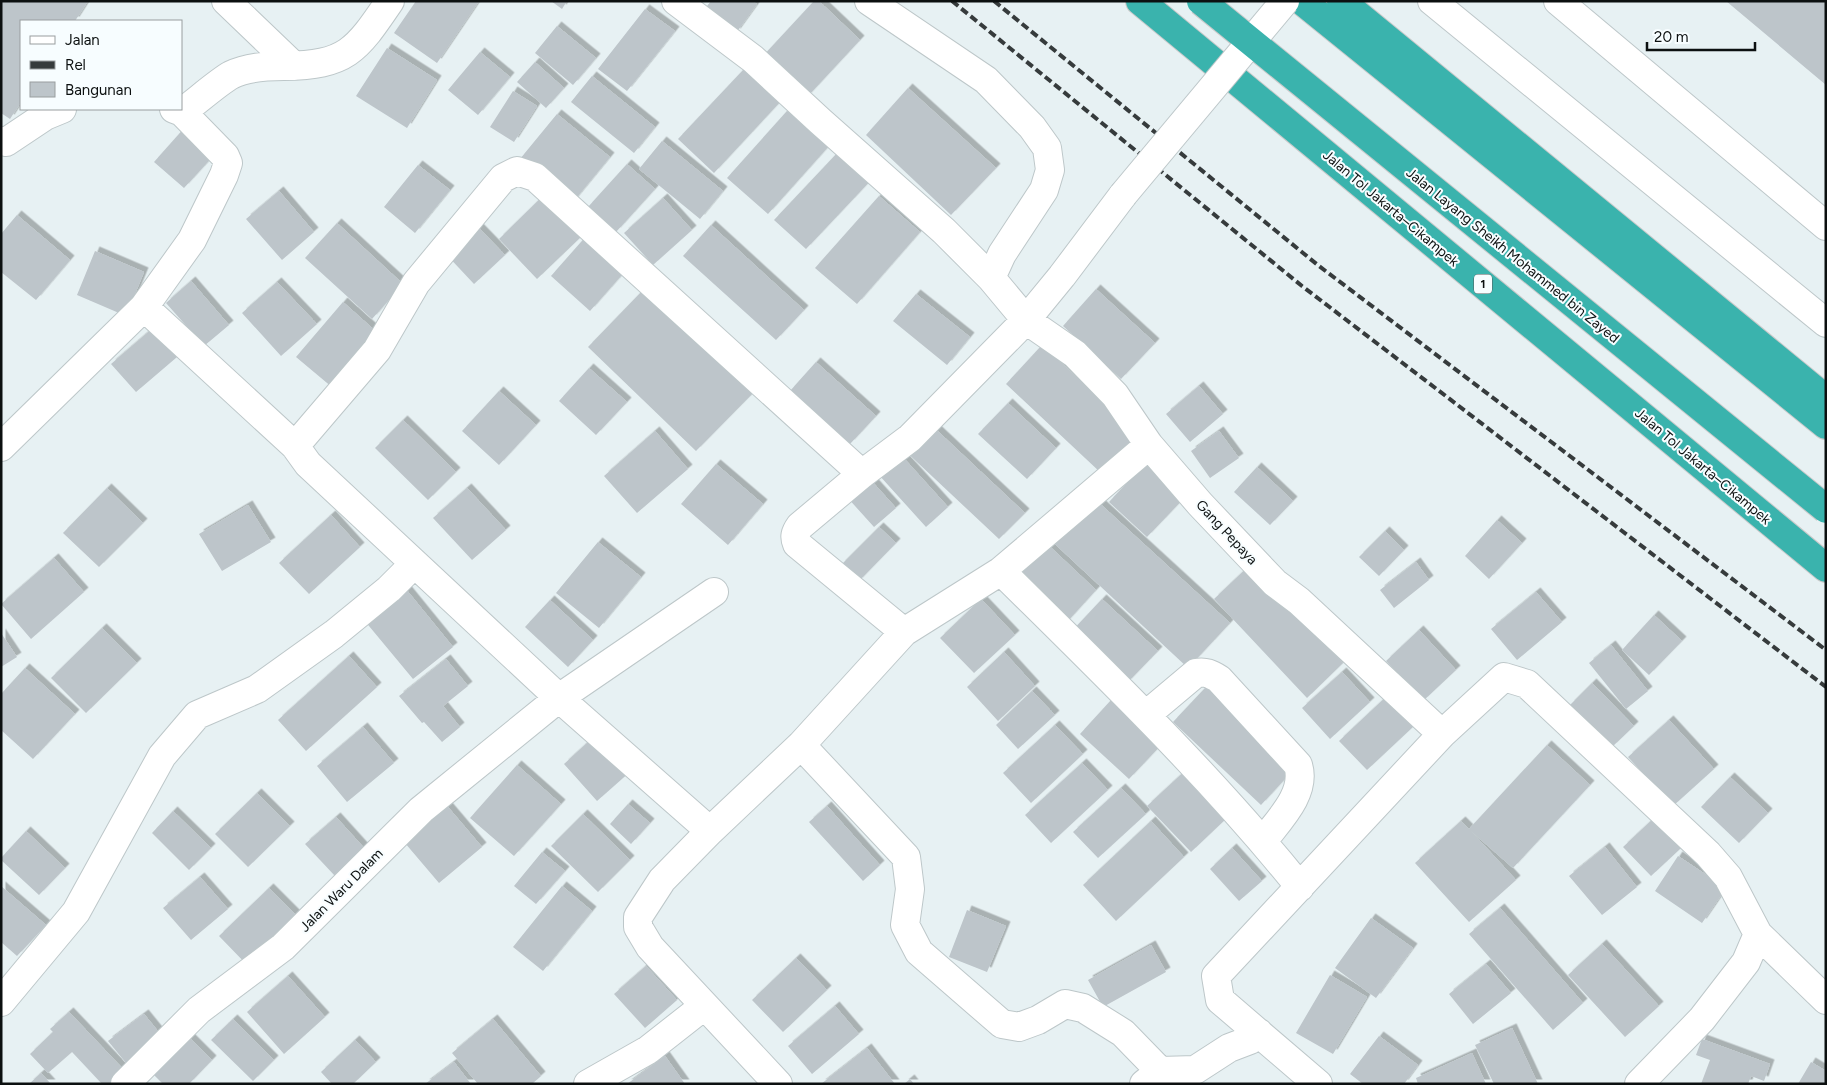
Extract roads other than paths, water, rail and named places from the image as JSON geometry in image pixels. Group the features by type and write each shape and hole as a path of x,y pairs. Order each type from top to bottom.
{"highway":[{"name":"Jalan Tol Jakarta–Cikampek","path":"1140,1 1826,568"},
{"name":"Jalan Layang Sheikh Mohammed bin Zayed","path":"1201,1 1826,509"},
{"path":"1302,1 1826,425"},
{"path":"1341,1 1826,399"}],"street":[{"path":"226,1 294,66"},
{"path":"182,107 232,75 261,67 321,64 343,56 367,36 390,1"},
{"name":"Gang Pepaya","path":"676,1 753,59 827,128 944,231 991,278 1026,320 1074,354 1115,395 1149,445 1200,504 1275,583 1299,601 1442,734"},
{"path":"869,1 986,80 1032,127 1047,148 1050,170 1044,190 1002,254 991,278"},
{"path":"904,632 798,544 795,538 796,532 800,526 862,474 910,438 1026,320 1123,195 1285,1"},
{"path":"1432,1 1826,323"},
{"path":"1558,1 1826,226"},
{"path":"1,141 6,142 46,116 60,110"},
{"path":"1,447 144,307 192,240 228,163 225,156 178,110"},
{"path":"295,446 377,350 416,283 503,178 517,171 534,178 862,474"},
{"path":"144,307 295,446 308,464 414,564 559,698 710,831"},
{"path":"778,1084 650,947 638,927 638,917 662,880 710,831 801,745 904,632 1001,571 1149,445"},
{"path":"1,1002 76,912 162,756 197,715 257,689 334,634 389,589 414,564"},
{"path":"1001,571 1146,715 1263,841 1300,887"},
{"name":"Jalan Waru Dalam","path":"125,1084 199,1010 283,946 421,810 559,698 714,592"},
{"path":"1146,715 1196,673 1210,674 1219,679 1298,765 1300,771 1297,791 1290,805 1263,841"},
{"path":"1313,1082 1220,1000 1216,976 1442,734 1504,677 1527,684 1708,854 1728,877 1758,934 1826,1000"},
{"path":"801,745 906,857 910,889 905,925 919,952 1002,1024 1020,1027 1038,1020 1065,1004 1083,1008 1123,1033 1152,1077 1195,1070 1229,1048 1250,1040 1259,1033"},
{"path":"1639,1084 1702,1019 1746,962 1758,934"},
{"path":"588,1084 648,1050 704,1006"}],"railway":[{"path":"952,1 1302,286 1826,687"},
{"path":"994,1 1319,266 1826,650"}]}
